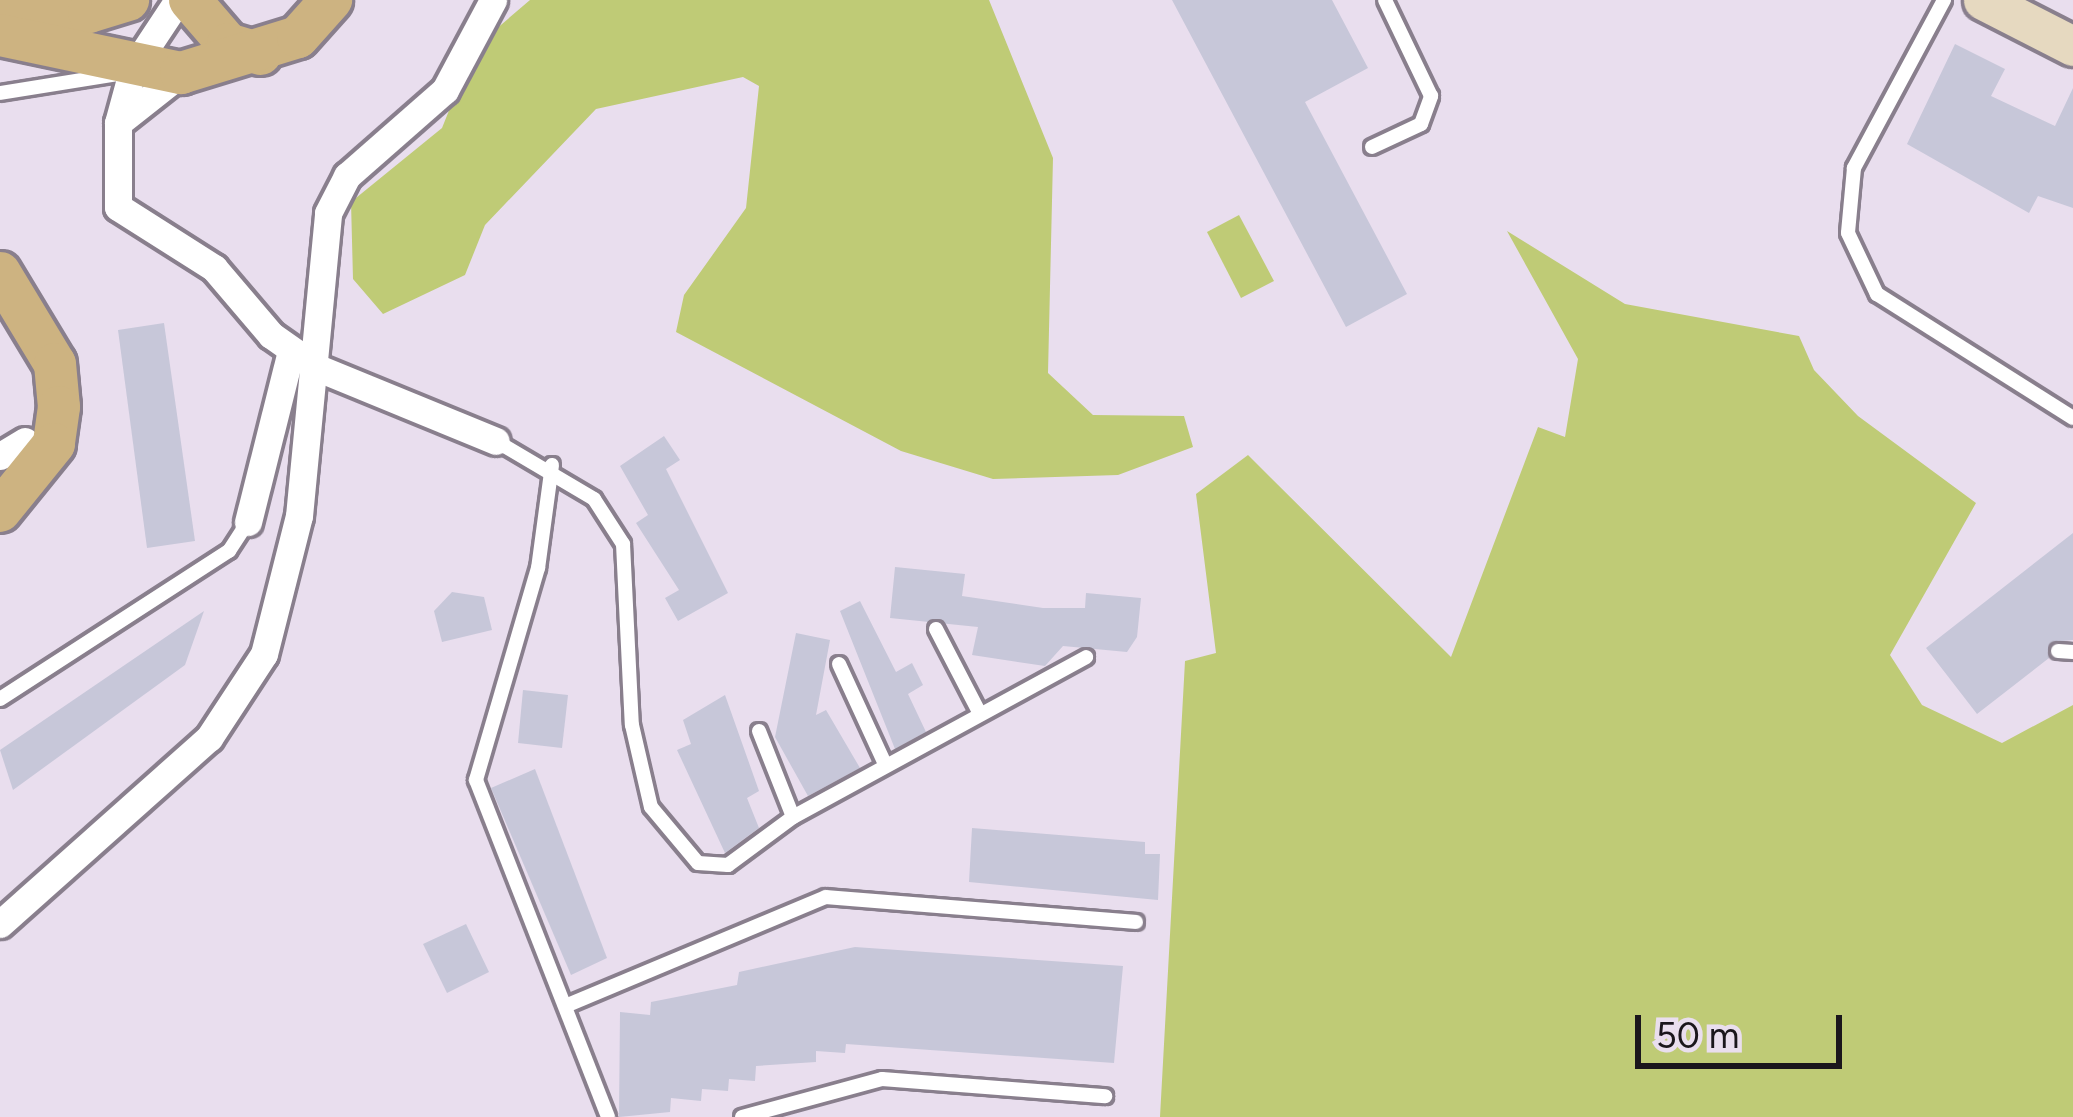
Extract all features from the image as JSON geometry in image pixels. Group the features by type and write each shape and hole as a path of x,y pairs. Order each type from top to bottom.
{"main road":[{"path":"8,0 89,12 128,0"},
{"path":"190,0 228,44 261,54"},
{"path":"0,34 133,68 181,73 261,54 298,37 331,0"},
{"path":"1983,0 2073,46"},
{"path":"0,273 55,364 59,406 54,444 0,512"},
{"path":"0,317 31,382 0,478"}],"street":[{"path":"178,0 133,68 118,123 118,207 244,292 291,351 318,368 496,441"},
{"path":"0,924 209,738 264,654 286,594 318,368 328,213 346,176 445,90 493,0"},
{"path":"118,123 181,73"},
{"path":"248,522 291,351"}],"lane":[{"path":"1372,147 1421,124 1431,96 1384,0"},
{"path":"1944,0 1854,168 1848,233 1877,294 2073,418"},
{"path":"0,94 58,92 133,68"},
{"path":"496,441 551,465 594,500 622,544 632,725 651,807 676,848 728,865 793,817 978,710 1086,657"},
{"path":"551,465 538,568 476,780 570,1004 608,1117"},
{"path":"0,699 229,551 248,522"},
{"path":"936,629 978,710"},
{"path":"839,664 886,766"},
{"path":"759,731 793,817"},
{"path":"570,1004 826,897 1136,922"},
{"path":"742,1117 882,1079 1106,1096"}],"green space":[{"path":"530,0 989,0 1053,158 1048,373 1093,415 1184,416 1193,447 1118,475 993,479 901,451 676,332 684,295 746,208 759,86 743,77 596,109 485,225 465,275 383,314 353,279 351,202 442,128 474,48"},
{"path":"1239,215 1274,281 1241,298 1207,232"},
{"path":"1507,231 1625,304 1799,336 1814,370 1858,416 1976,503 1890,655 1922,705 2002,743 2073,705 2073,1117 1160,1117 1185,661 1216,653 1196,494 1248,455 1451,657 1538,427 1565,437 1578,359"}],"building":[{"path":"1172,0 1332,0 1368,68 1305,102 1407,294 1346,327"},
{"path":"1955,44 2005,69 1991,96 2055,126 2073,88 2073,208 2038,196 2029,213 1907,144"},
{"path":"164,323 195,541 147,548 118,330"},
{"path":"664,436 680,460 666,469 728,593 678,621 665,598 679,590 636,523 648,515 620,466"},
{"path":"2073,533 2073,640 2052,642 2049,658 1977,714 1926,648"},
{"path":"895,567 965,574 962,596 1043,608 1085,608 1086,593 1141,598 1137,637 1127,652 1063,646 1045,666 972,655 978,627 890,618"},
{"path":"452,592 484,597 492,630 442,642 434,611"},
{"path":"860,601 896,672 912,663 923,685 908,694 926,732 895,749 840,611"},
{"path":"204,611 185,665 13,790 0,750"},
{"path":"796,633 830,640 816,715 826,710 860,768 808,796 775,737"},
{"path":"523,690 568,695 562,748 518,743"},
{"path":"725,695 759,791 747,798 759,828 725,853 677,750 691,744 683,720"},
{"path":"535,769 607,958 571,975 491,788"},
{"path":"972,828 1145,842 1145,854 1160,854 1158,900 969,882"},
{"path":"466,924 489,972 447,993 423,944"},
{"path":"855,947 1123,966 1114,1063 846,1044 845,1053 816,1051 816,1062 756,1066 755,1081 729,1079 728,1091 702,1089 701,1101 671,1098 670,1112 619,1117 620,1012 650,1015 651,1002 737,985 739,972"}]}
